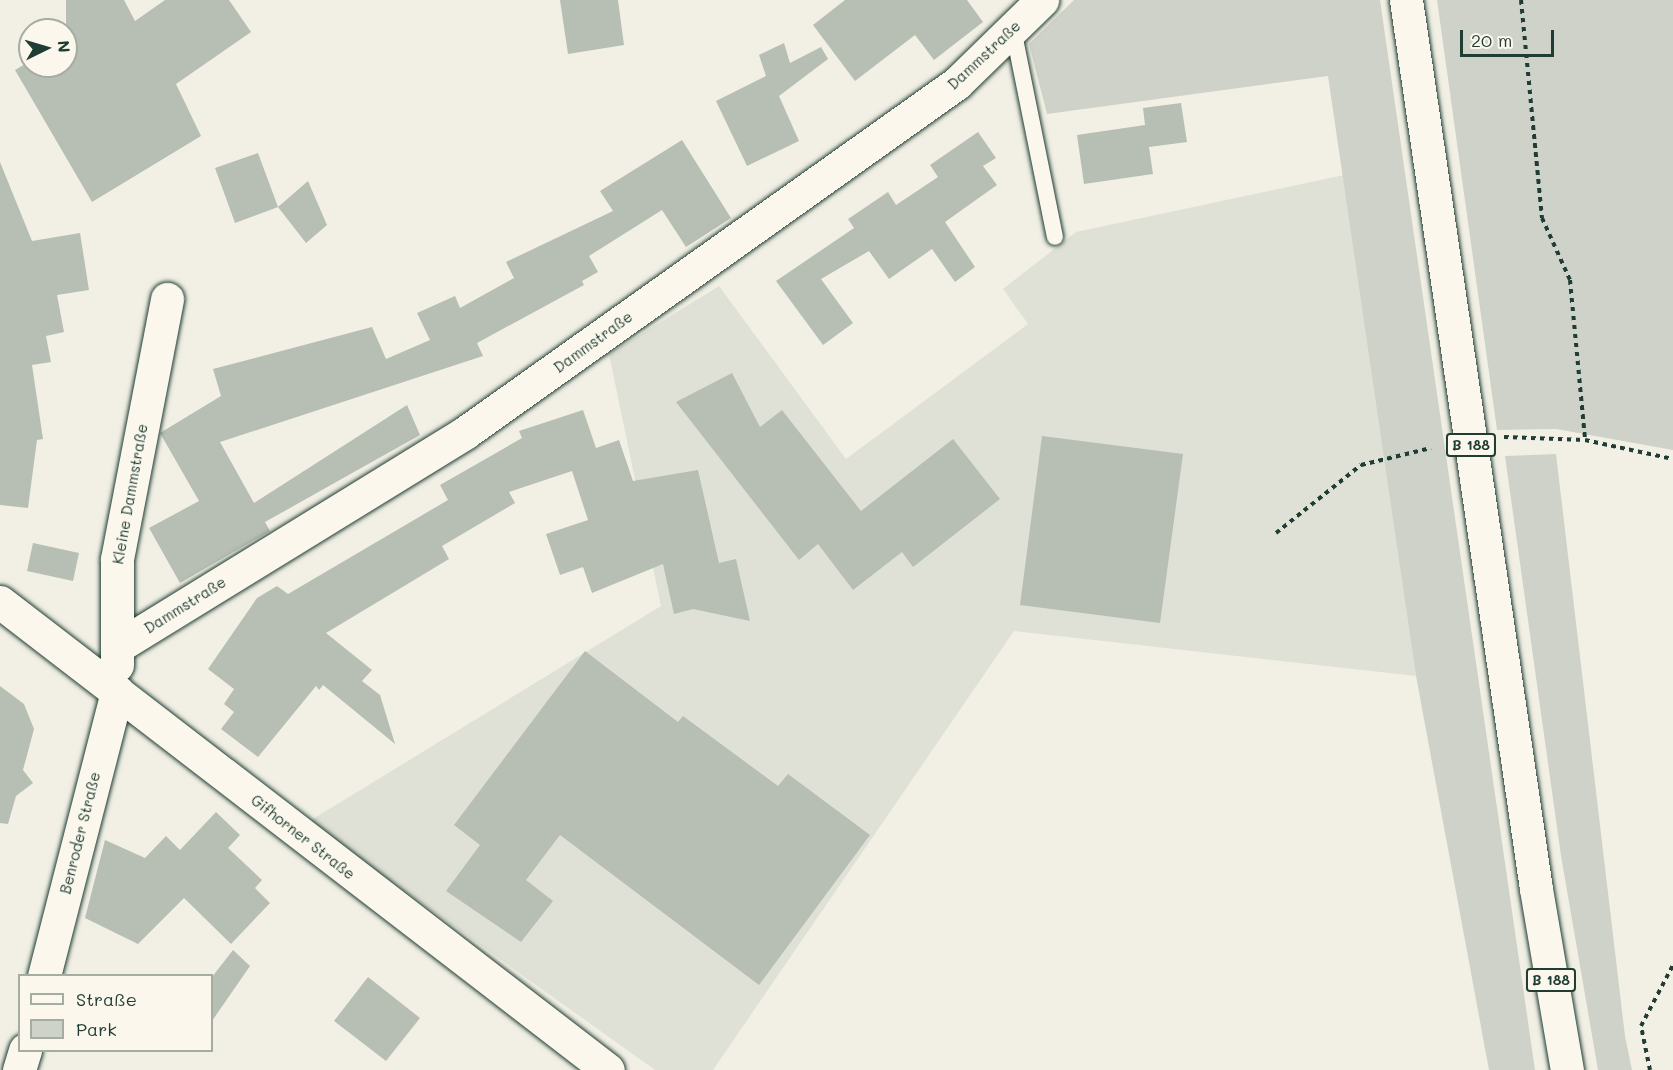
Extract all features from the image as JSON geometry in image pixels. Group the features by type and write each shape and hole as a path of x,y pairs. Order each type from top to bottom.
{"street":[{"name":"Dammstraße","path":"117,647 466,432 957,83 1042,0"},
{"name":"B 188","path":"1406,0 1534,878 1567,1070"},
{"name":"Kleine Dammstraße","path":"117,691 117,559 167,299"},
{"name":"Gifhorner Straße","path":"0,602 608,1070"},
{"name":"Benroder Straße","path":"44,974 117,691"},
{"path":"20,1070 24,1052"}],"lane":[{"path":"1013,29 1055,237"}],"path":[{"path":"1521,0 1542,218 1570,280 1585,440"},
{"path":"1504,437 1585,440 1673,459"},
{"path":"1276,533 1361,465 1431,448"},
{"path":"1650,1070 1641,1026 1673,965"}],"shaded area":[{"path":"1344,175 1416,676 1014,631 713,1070 655,1070 308,822 661,606 609,354 719,286 846,459 1028,324 1003,289 1076,232"}],"green space":[{"path":"1074,0 1380,0 1535,1070 1489,1070 1416,676 1328,76 1047,114 1029,44"},
{"path":"1437,0 1673,0 1673,450 1556,429 1497,430"},
{"path":"1556,454 1625,1036 1632,1070 1598,1070 1561,856 1505,456"}],"building":[{"path":"66,0 124,0 135,21 165,0 229,0 251,32 176,84 201,136 92,202 20,78 78,78 78,18 66,18"},
{"path":"560,0 618,0 624,45 568,54"},
{"path":"845,0 967,0 983,22 934,60 915,35 855,81 813,25"},
{"path":"784,43 790,63 821,47 828,59 779,96 799,141 747,166 716,101 766,76 759,55"},
{"path":"1181,103 1187,142 1149,147 1153,174 1084,184 1077,135 1145,125 1143,108"},
{"path":"978,132 996,158 983,166 997,185 945,222 975,267 955,282 932,249 889,279 869,251 821,279 853,323 823,345 776,281 854,228 848,219 888,192 896,205 938,177 930,165"},
{"path":"682,140 731,218 686,247 662,210 589,256 598,272 582,281 584,285 477,343 483,356 220,442 254,503 407,405 420,435 265,522 270,531 180,583 149,528 199,501 160,433 221,396 213,369 372,327 386,359 430,340 417,313 455,296 460,308 514,278 506,262 613,211 600,191"},
{"path":"258,153 278,207 235,223 215,168"},
{"path":"0,162 32,241 80,233 89,290 57,295 64,332 46,336 51,362 32,365 43,439 37,440 28,508 0,505"},
{"path":"308,181 327,225 306,243 278,207"},
{"path":"732,373 760,427 782,410 861,511 953,439 1000,499 913,567 902,552 853,590 818,544 799,560 676,402"},
{"path":"583,410 596,448 619,440 633,481 698,470 719,563 736,559 750,621 693,609 674,614 663,564 592,593 583,567 560,575 546,534 588,520 572,471 509,492 515,503 442,546 449,559 326,633 372,670 362,681 380,695 395,744 323,685 319,690 316,686 258,757 221,729 234,712 224,704 234,689 208,669 257,598 277,586 288,594 448,500 440,485 522,438 519,431"},
{"path":"1042,436 1183,454 1160,623 1020,605"},
{"path":"33,543 79,553 73,581 27,571"},
{"path":"585,651 678,722 683,716 778,786 788,774 870,835 759,985 560,835 526,880 553,901 521,942 446,891 480,845 454,825"},
{"path":"0,686 24,704 34,729 23,770 33,783 16,796 8,824 0,823"},
{"path":"216,812 240,835 228,848 262,880 255,888 270,903 231,944 184,898 138,944 85,918 105,840 145,858 166,836 180,850"},
{"path":"233,950 250,966 213,1020 213,976"},
{"path":"368,977 420,1018 386,1061 334,1021"}]}
